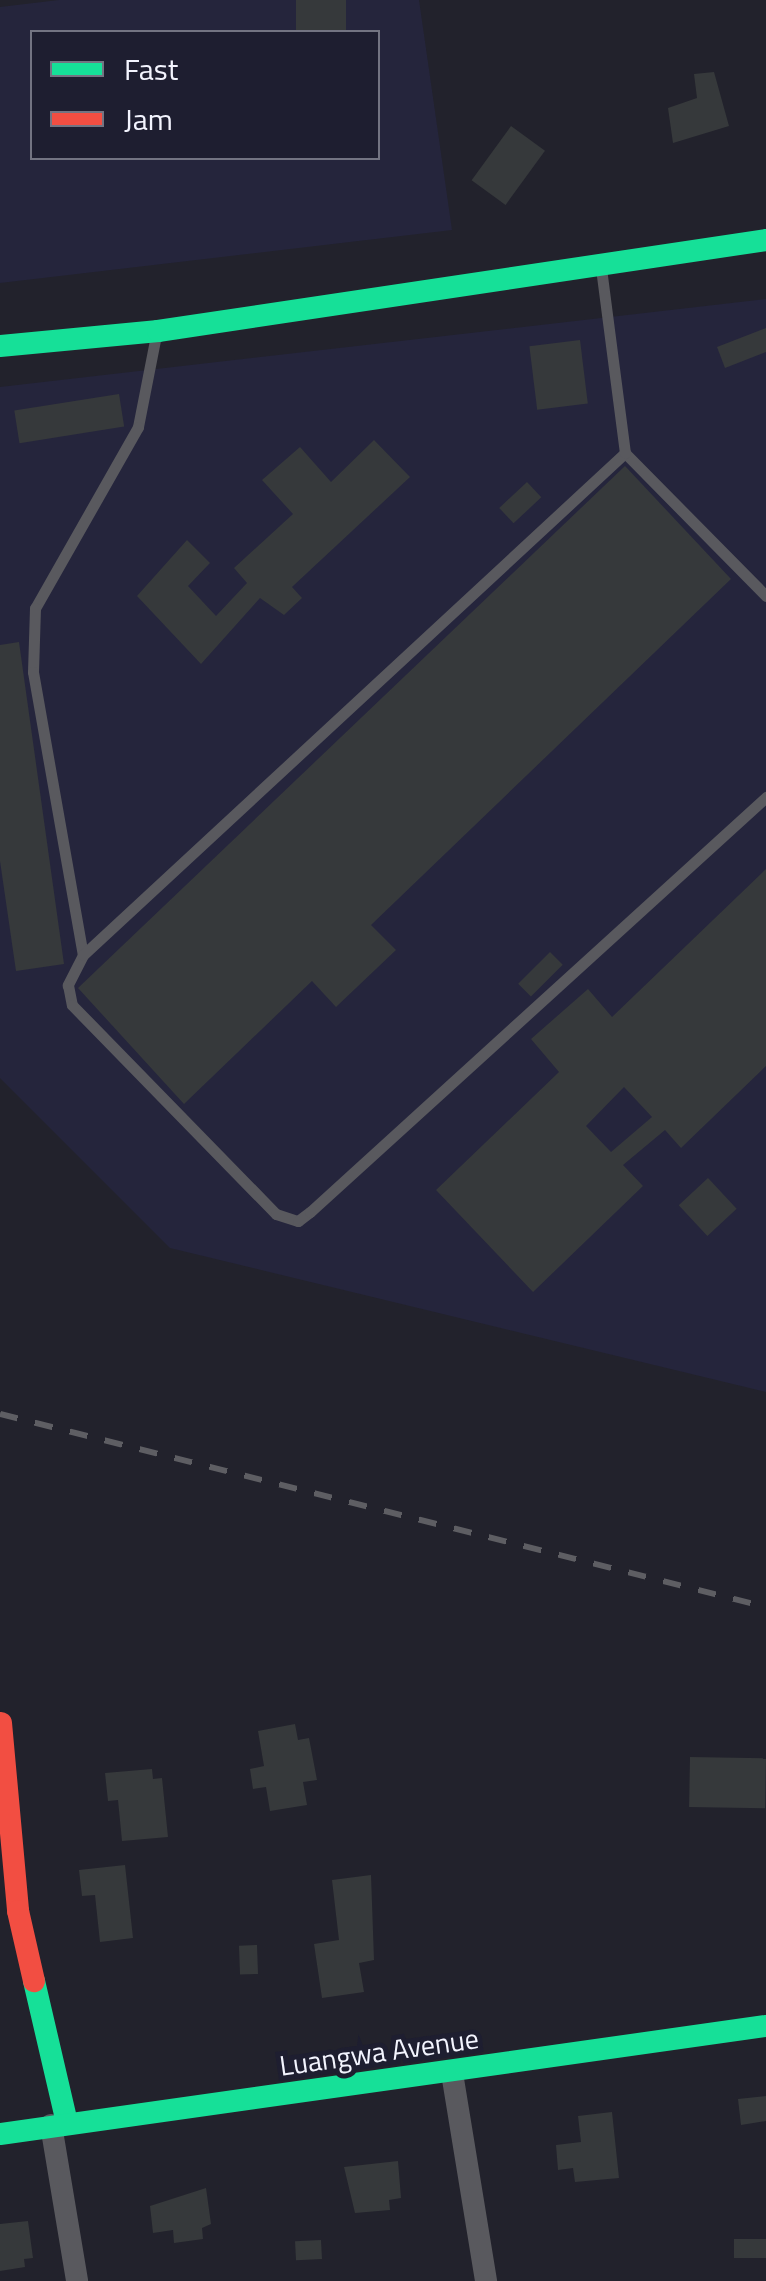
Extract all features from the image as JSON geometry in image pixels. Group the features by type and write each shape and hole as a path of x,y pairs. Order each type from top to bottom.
{"street":[{"path":"0,346 158,331 766,240"},
{"path":"1,1723 18,1912 59,2124 76,2281"},
{"name":"Luangwa Avenue","path":"0,2134 766,2026"},
{"path":"452,2073 486,2281"}],"lane":[{"path":"600,262 624,453 766,596"},
{"path":"83,955 33,672 36,608 138,427 143,371 158,331"},
{"path":"624,453 83,955 68,985 72,1005 276,1214 298,1220 766,797"}],"shaded area":[{"path":"59,0 419,0 452,230 0,283 0,7"},
{"path":"766,299 766,1392 170,1248 0,1078 0,387"}],"building":[{"path":"296,0 346,0 346,30 296,30"},
{"path":"714,72 729,126 673,143 668,108 697,98 694,74"},
{"path":"511,126 545,151 506,205 472,180"},
{"path":"766,328 766,352 725,368 717,347"},
{"path":"580,340 588,404 537,410 529,346"},
{"path":"119,394 124,427 19,443 14,411"},
{"path":"374,440 410,477 292,587 302,598 284,615 260,598 201,664 137,596 187,540 210,563 188,586 216,616 247,583 234,568 293,514 262,480 300,447 331,482"},
{"path":"625,466 731,579 371,925 396,950 336,1007 312,981 184,1104 78,988"},
{"path":"527,482 541,497 514,523 499,508"},
{"path":"19,642 64,964 16,971 0,861 0,645"},
{"path":"766,869 766,1066 681,1148 665,1130 623,1165 643,1186 533,1292 436,1190 559,1072 531,1039 588,989 612,1017","holes":["624,1087 652,1117 611,1152 586,1126"]},
{"path":"550,952 563,965 531,997 518,984"},
{"path":"708,1178 737,1209 707,1236 679,1205"},
{"path":"295,1724 298,1740 309,1738 317,1780 303,1782 307,1805 270,1811 266,1787 253,1789 250,1769 264,1766 258,1731"},
{"path":"690,1757 766,1758 765,1808 689,1807"},
{"path":"152,1769 153,1779 162,1778 168,1837 122,1841 118,1800 108,1801 105,1773"},
{"path":"125,1865 133,1938 100,1942 95,1895 82,1896 79,1870"},
{"path":"371,1875 374,1960 359,1963 364,1992 322,1998 314,1944 339,1940 332,1880"},
{"path":"257,1945 258,1974 240,1975 239,1946"},
{"path":"766,2096 766,2121 741,2125 738,2099"},
{"path":"612,2112 619,2178 575,2182 573,2168 558,2170 556,2145 581,2142 578,2116"},
{"path":"398,2161 401,2198 389,2200 390,2210 355,2213 344,2167"},
{"path":"206,2188 211,2224 202,2228 203,2239 174,2243 173,2230 153,2233 150,2206"},
{"path":"28,2221 33,2258 24,2259 25,2267 0,2271 0,2224"},
{"path":"734,2239 766,2239 766,2258 734,2258"},
{"path":"321,2240 322,2259 296,2260 295,2241"}],"railway":[{"path":"0,1414 766,1607"}],"traffic: fast":[{"path":"0,346 158,331 766,240"},
{"path":"34,1981 67,2123"},
{"path":"0,2134 766,2026"}],"traffic: jam":[{"path":"1,1723 18,1911 34,1981"}]}
